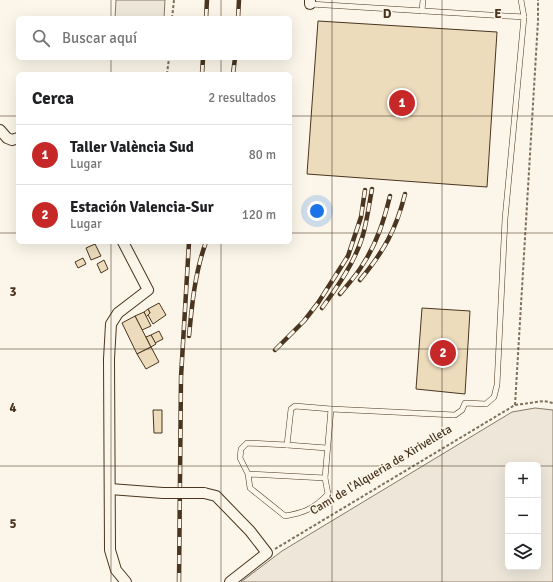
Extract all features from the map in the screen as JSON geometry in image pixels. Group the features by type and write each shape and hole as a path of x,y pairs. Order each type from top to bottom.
{"street":[{"path":"0,130 7,138 12,140 16,139"},
{"path":"124,244 148,290 118,313 111,324 109,359 110,550 116,570 126,582"},
{"path":"110,489 163,493 204,493 216,496 250,531 267,553 230,582"}],"lane":[{"path":"422,11 423,0"},
{"path":"287,445 291,409 295,406 331,410 455,415 462,410 465,403 486,404 494,397 497,385 505,219 524,17 521,0"},
{"path":"310,2 524,17"},
{"path":"327,448 247,443 241,449 240,458 248,474 250,488 285,516 300,514 319,504 328,494 325,478 331,410"},
{"path":"248,474 325,478"}],"path":[{"path":"172,16 174,0"},
{"path":"515,405 538,0"},
{"path":"167,72 169,60"},
{"name":"Camí de l'Alqueria de Xirivelleta","path":"267,553 515,405 544,401 553,403"}],"shaded area":[{"path":"116,0 165,0 164,16 115,16"},
{"path":"535,408 553,410 553,582 241,582 282,551 512,412"}],"building":[{"path":"318,21 497,32 487,187 307,174"},
{"path":"95,244 101,256 91,260 86,248"},
{"path":"83,258 86,264 78,268 75,262"},
{"path":"104,260 108,269 101,273 97,264"},
{"path":"159,303 166,315 153,324 148,315 150,313 148,309"},
{"path":"422,308 470,311 465,394 416,389"},
{"path":"148,309 150,313 146,317 144,312"},
{"path":"144,312 151,326 142,330 135,316"},
{"path":"135,316 151,347 137,354 122,323"},
{"path":"159,331 163,339 155,343 151,335"},
{"path":"151,335 156,344 151,347 146,337"},
{"path":"151,347 159,362 146,369 137,354"},
{"path":"153,410 162,410 162,433 154,433"}],"railway":[{"path":"206,16 207,0"},
{"path":"238,16 239,0"},
{"path":"202,72 203,60"},
{"path":"233,72 235,60"},
{"path":"322,308 346,273 360,245 366,224 372,189"},
{"path":"275,350 304,321 318,303 348,256 361,217 365,190"},
{"path":"360,280 388,240 398,219 405,194"},
{"path":"340,294 358,272 368,256 383,223 390,196"},
{"path":"179,582 181,377 189,244"},
{"path":"189,336 197,276 205,244"}],"place":[{"name":"Taller València Sud","path":"402,103"},
{"name":"Estación Valencia-Sur","path":"443,353"}]}
